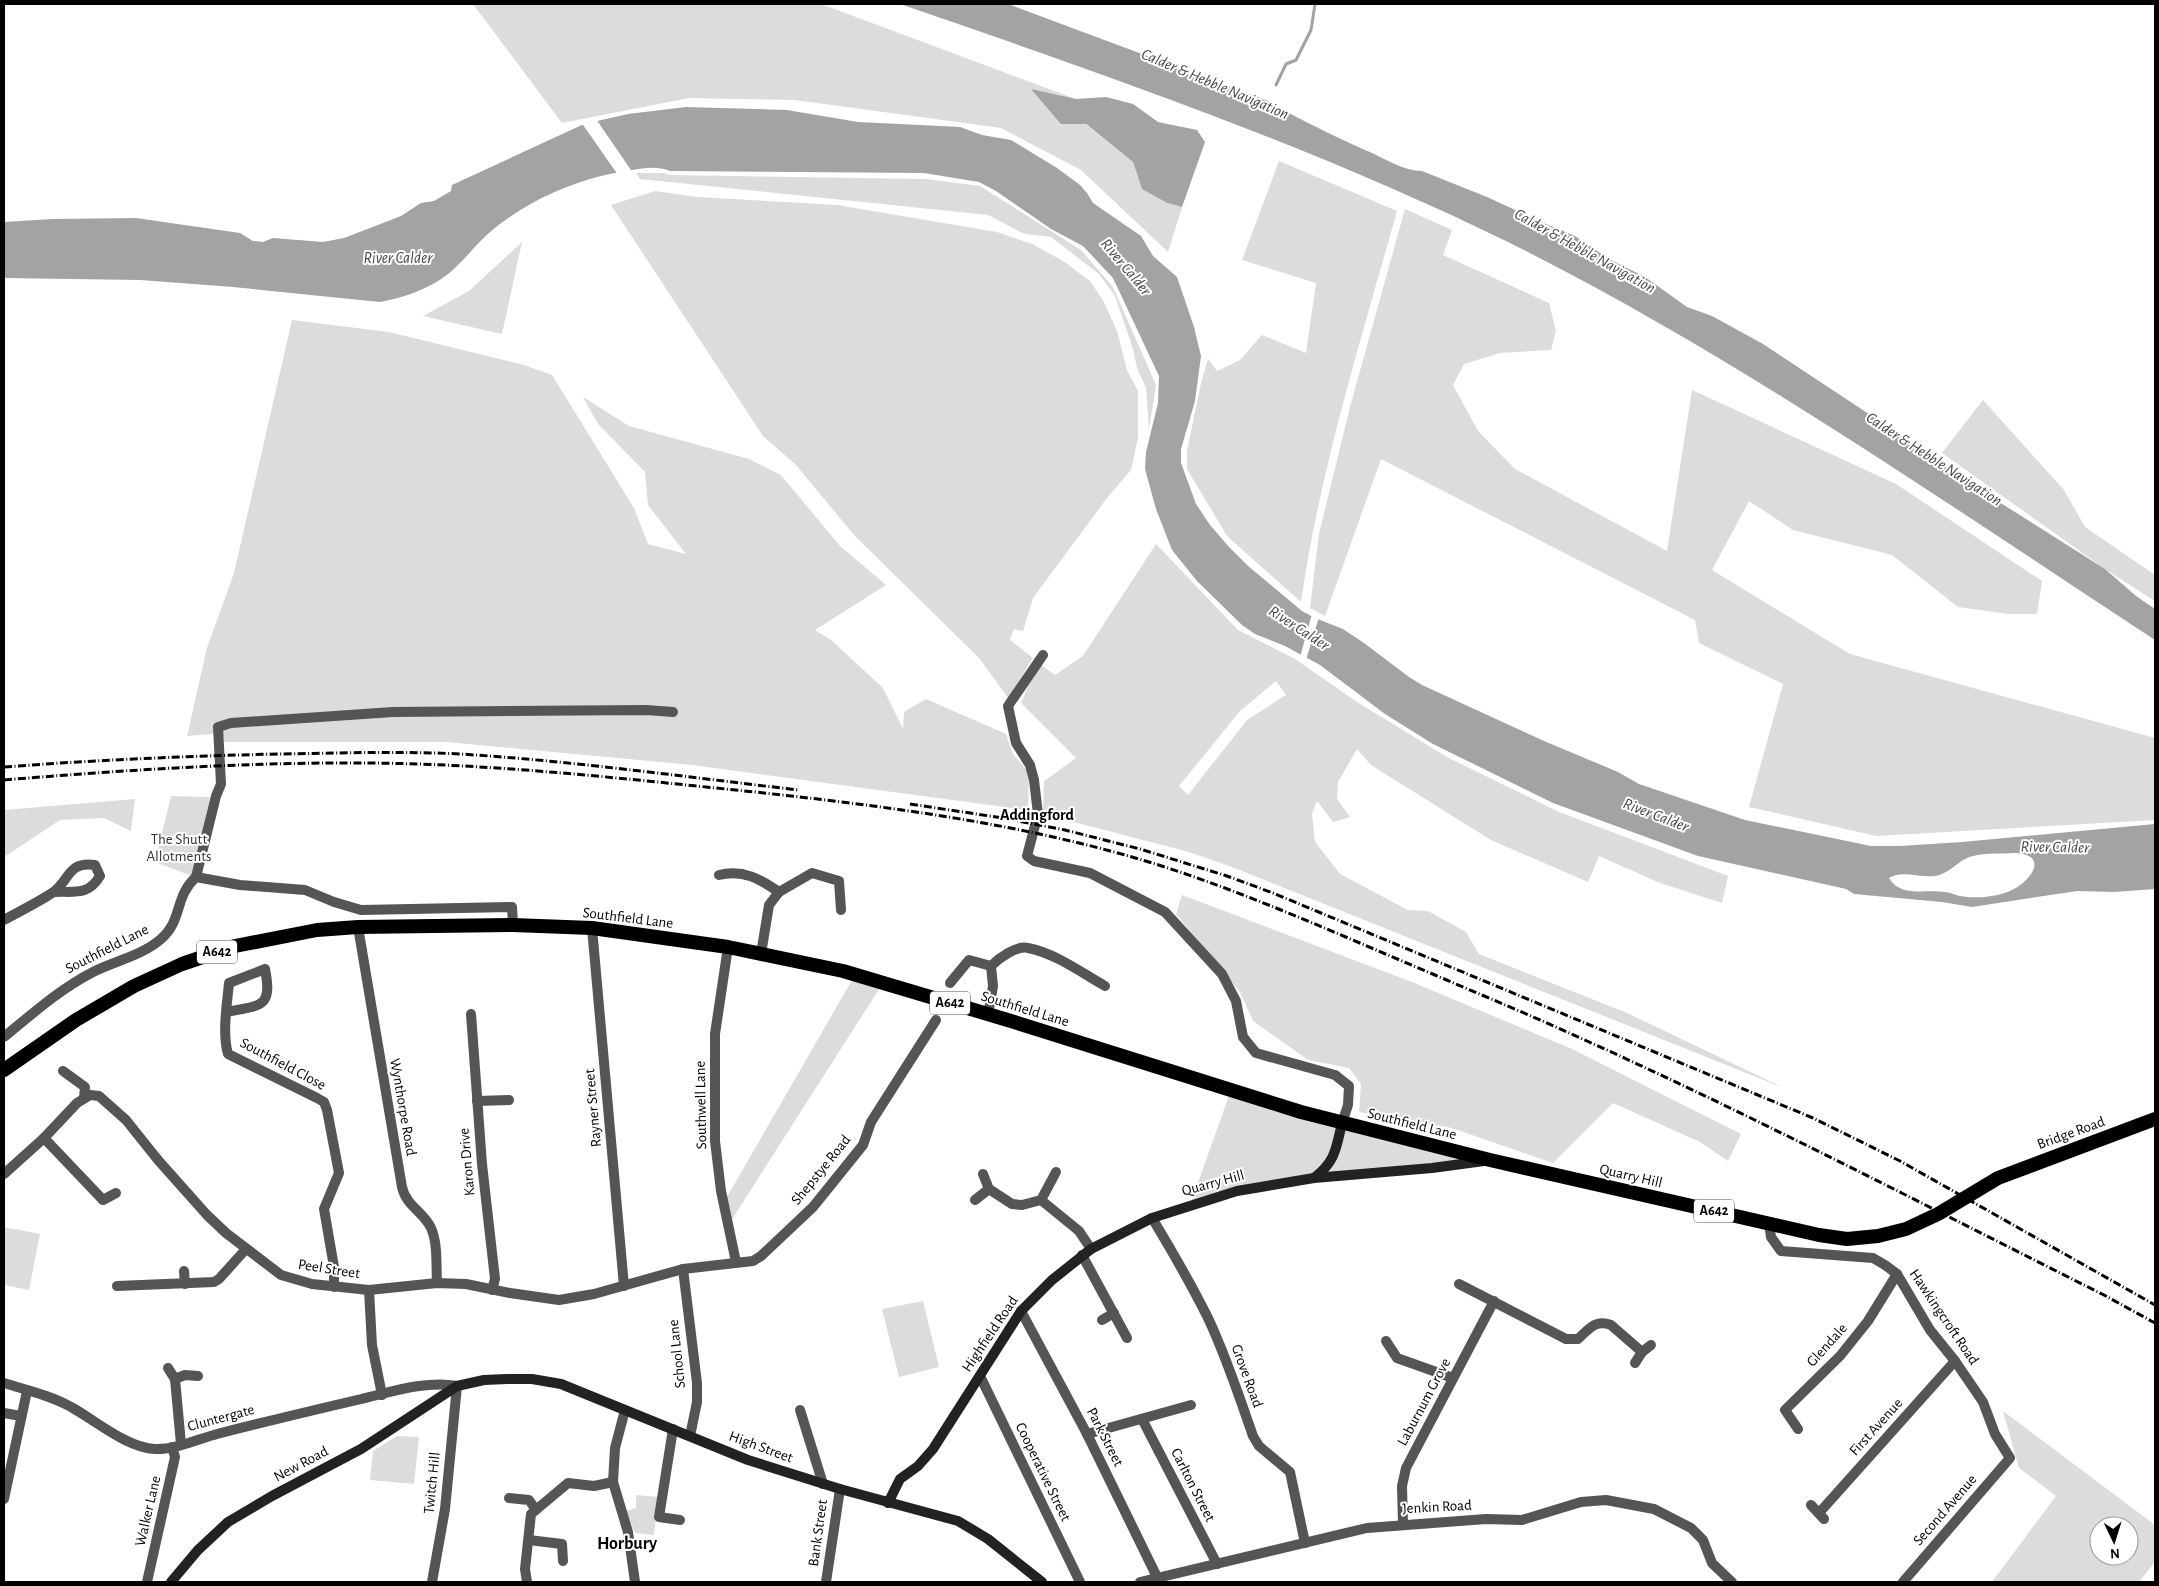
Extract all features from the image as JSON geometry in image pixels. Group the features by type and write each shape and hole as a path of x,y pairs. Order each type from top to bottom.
{"highway":[{"name":"Southfield Lane","path":"4,1070 87,1013 134,986 182,964 235,946 317,930 358,927 513,925 592,928 728,947 843,971 1342,1123 1490,1160"},
{"name":"Bridge Road","path":"1938,1214 1998,1178 2155,1120"},
{"name":"Quarry Hill","path":"1490,1160 1819,1235 1847,1239 1878,1236 1906,1229 1938,1214"}],"main road":[{"path":"1314,1178 1327,1168 1334,1157 1342,1123"},
{"name":"Quarry Hill","path":"1152,1218 1237,1191 1314,1178 1432,1168 1490,1160"},
{"name":"Highfield Road","path":"888,1503 900,1479 918,1466 933,1449 1021,1311 1052,1280 1086,1252 1152,1218"},
{"name":"High Street","path":"457,1386 484,1380 532,1379 561,1384 748,1460 888,1503 958,1521 988,1539 1042,1582"},
{"name":"New Road","path":"171,1582 198,1550 228,1522 272,1496 361,1449 457,1386"}],"street":[{"path":"1043,655 1008,706 1016,743 1033,772 1038,814 1027,856 1034,861 1090,873 1164,912 1222,974 1236,1001 1243,1038 1256,1053 1335,1075 1349,1086 1348,1105 1342,1123"},
{"path":"513,925 512,906 361,910 334,902 305,890 240,885 196,877 216,796 221,784 218,727 231,723 393,712 646,710 674,712"},
{"path":"719,875 730,872 754,875 779,892"},
{"path":"761,954 769,905 779,892 812,873 839,881 841,910"},
{"name":"Southfield Lane","path":"4,1038 64,990 93,973 150,947 160,940 174,922 183,891 196,877"},
{"path":"4,920 54,892"},
{"name":"Wynthorpe Road","path":"358,927 402,1187 406,1200 431,1227 434,1236 437,1283"},
{"name":"Rayner Street","path":"592,928 624,1286"},
{"name":"Southwell Lane","path":"728,947 715,1034 715,1141 721,1191 736,1262"},
{"path":"988,1015 993,986 992,966 1000,956 1027,947 1055,958 1105,986"},
{"path":"950,983 969,960 992,966"},
{"name":"Southfield Close","path":"227,1012 257,1006 263,1002 268,992 265,970 228,983 227,1012 226,1046 228,1054 317,1098 324,1102 328,1110 339,1174 324,1209 334,1267 334,1287"},
{"name":"Shepstye Road","path":"736,1262 754,1261 761,1256 813,1207 863,1144 871,1122 936,1020"},
{"name":"Karon Drive","path":"469,1021 477,1101 484,1220 495,1279 492,1290"},
{"path":"4,1174 84,1098 85,1087 63,1070"},
{"name":"Peel Street","path":"84,1098 90,1095 99,1096 126,1120 208,1215 246,1249 281,1275 312,1284 370,1290 437,1283 466,1284 492,1290 559,1300 594,1294 683,1269 736,1262"},
{"path":"477,1101 509,1100"},
{"path":"44,1138 103,1200 116,1193"},
{"path":"983,1174 989,1189 1012,1204 1028,1204 1041,1200 1056,1172"},
{"path":"975,1200 989,1189"},
{"path":"1041,1200 1079,1231 1086,1252 1127,1338"},
{"name":"Grove Road","path":"1152,1218 1183,1270 1208,1318 1223,1352 1253,1436 1259,1446 1290,1472 1305,1543"},
{"name":"Hawkingcroft Road","path":"1769,1223 1771,1237 1781,1251 1873,1258 1885,1264 1897,1274 1930,1330 1955,1361 1983,1402 1995,1434 2010,1458"},
{"path":"117,1286 214,1282 219,1279 246,1249"},
{"name":"School Lane","path":"683,1269 697,1383 697,1402 690,1436"},
{"path":"184,1270 185,1284"},
{"name":"Glendale","path":"1798,1429 1786,1410 1840,1356 1868,1321 1897,1274"},
{"path":"1459,1284 1566,1339 1578,1339 1594,1324 1606,1322 1647,1348 1635,1363"},
{"path":"370,1290 372,1344 382,1395"},
{"name":"Laburnum Grove","path":"1403,1524 1402,1486 1406,1468 1494,1301"},
{"name":"Park Street","path":"1021,1311 1087,1434 1158,1579"},
{"path":"1102,1320 1114,1313"},
{"path":"1386,1341 1397,1358 1453,1378"},
{"name":"First Avenue","path":"1818,1512 1955,1361"},
{"path":"168,1368 175,1379 185,1375 198,1376"},
{"name":"Cooperative Street","path":"980,1376 1080,1582"},
{"name":"Walker Lane","path":"147,1582 175,1458 175,1379"},
{"name":"Cluntergate","path":"4,1383 49,1397 71,1407 97,1425 133,1444 155,1449 176,1446 262,1422 382,1395 442,1383 457,1386"},
{"name":"Twitch Hill","path":"432,1582 445,1509 457,1386"},
{"path":"4,1499 20,1416 27,1391"},
{"path":"1087,1434 1191,1405"},
{"path":"625,1410 615,1448 613,1482 628,1532 635,1582"},
{"path":"800,1410 823,1484"},
{"path":"4,1413 20,1416"},
{"name":"Carlton Street","path":"1142,1419 1217,1564"},
{"path":"673,1429 659,1517 680,1520"},
{"name":"Second Avenue","path":"1904,1582 2010,1458"},
{"path":"527,1582 525,1568 531,1514 568,1483 594,1486 613,1482"},
{"name":"Bank Street","path":"826,1582 840,1489"},
{"path":"509,1498 529,1500 536,1510"},
{"name":"Jenkin Road","path":"1140,1582 1367,1528 1486,1519 1522,1520 1581,1502 1606,1500 1654,1509 1691,1528 1703,1540 1712,1563 1732,1582"},
{"path":"529,1540 562,1544 563,1561"}],"green space":[{"path":"473,4 821,4 1076,99 1032,90 1085,124 1133,162 1142,189 1167,203 1182,207 1168,252 1081,170 1001,128 795,100 689,98 562,123"},
{"path":"1279,161 1397,211 1330,454 1309,552 1301,602 1227,536 1187,469 1187,451 1208,359 1217,371 1240,360 1262,335 1306,353 1316,283 1242,260"},
{"path":"636,173 926,179 980,186 1081,250 1113,287 1156,385 1149,429 1146,388 1137,368 1133,349 1115,296 1099,274 1051,237 1025,234 988,215 640,179"},
{"path":"655,191 697,197 837,205 997,232 1032,244 1063,261 1090,281 1104,302 1117,331 1127,370 1138,391 1138,438 1131,470 1107,498 1033,598 1023,631 1014,629 1010,640 1033,658 1008,698 980,659 854,535 796,465 763,436 611,205"},
{"path":"1405,209 1452,230 1443,255 1549,303 1556,331 1551,350 1500,353 1464,364 1453,385 1478,431 1515,469 1667,551 1692,390 1896,484 2042,581 2037,614 2008,614 1958,607 1892,555 1793,530 1749,501 1712,570 1850,654 2155,738 2155,820 1876,836 1749,807 1783,684 1699,643 1695,620 1381,459 1325,616 1310,608 1319,534 1350,407"},
{"path":"522,242 502,334 423,316 469,291"},
{"path":"292,320 389,332 524,365 552,375 634,508 648,544 686,554 648,505 645,472 598,424 583,397 629,426 749,459 781,475 840,546 886,585 815,630 831,640 883,688 903,729 904,712 926,699 1006,734 1013,754 1029,773 1028,810 692,765 446,742 224,742 224,736 213,734 187,736 207,648 234,573"},
{"path":"1983,400 2064,490 2085,527 2155,575 2155,601 2105,569 1942,453"},
{"path":"1156,544 1238,630 1295,659 1357,702 1447,757 1559,812 1728,876 1722,903 1660,883 1599,856 1588,882 1491,840 1371,765 1357,749 1338,782 1337,799 1350,817 1333,822 1317,801 1312,814 1315,842 1340,874 1408,910 1428,911 1466,932 1479,954 1627,1013 1784,1088 1232,867 1189,852 1043,814 1044,781 1076,758 1021,703 1030,682 1041,665 1055,675 1083,656","holes":["1276,681 1286,695 1247,720 1188,795 1179,786 1240,711"]},
{"name":"The Shutt Allotments","path":"171,796 210,797 192,876 155,862"},
{"path":"135,799 131,831 104,818 60,820 4,857 4,810"},
{"path":"1182,895 1412,982 1572,1049 1741,1134 1728,1161 1700,1142 1613,1103 1553,1163 1452,1128 1359,1112 1361,1084 1349,1068 1308,1060 1253,1021 1240,992 1176,914"},
{"path":"855,975 883,983 729,1224 724,1202"},
{"path":"1231,1090 1490,1160 1314,1178 1190,1205"},
{"path":"4,1227 40,1234 29,1290 4,1285"},
{"path":"923,1301 939,1367 899,1377 882,1309"},
{"path":"2003,1411 2155,1525 2155,1562 2139,1582 1992,1582 2056,1496 2019,1468"},
{"path":"397,1436 419,1437 414,1484 370,1480 373,1451"},
{"path":"636,1495 658,1497 654,1535 635,1533 626,1511 636,1508"}],"water":[{"name":"Calder & Hebble Navigation","path":"900,4 1008,4 1268,101 1396,165 1422,171 1575,236 1609,259 1645,277 1687,307 1712,316 1763,344 1977,488 2105,569 2136,596 2155,609 2155,640 1917,483 1757,381 1675,332 1508,242 1434,207 1284,143 1131,85"},
{"path":"1031,89 1076,99 1106,97 1133,104 1158,122 1197,130 1205,142 1182,207 1167,203 1142,189 1133,162 1086,124 1061,124"},
{"name":"River Calder","path":"686,107 787,110 858,122 960,127 982,135 1011,140 1057,168 1080,185 1093,203 1141,236 1153,256 1177,277 1194,327 1201,356 1195,401 1181,449 1181,463 1196,504 1210,525 1229,547 1248,566 1302,611 1343,629 1422,685 1544,741 1618,772 1639,784 1745,820 1871,846 1962,842 2155,824 2155,889 2114,892 2077,891 1972,907 1942,902 1854,894 1846,889 1698,856 1553,803 1433,744 1385,714 1320,665 1285,646 1255,634 1242,625 1197,581 1172,550 1156,509 1145,469 1146,452 1158,403 1159,376 1113,278 1083,246 1051,229 996,191 979,182 924,173 670,171 654,168 636,169 589,179 554,192 520,210 490,232 456,267 437,282 414,293 380,302 233,287 140,280 4,278 4,222 53,219 136,218 240,233 253,241 263,242 273,238 323,242 344,238 401,216 421,203 434,201 451,191 452,185 584,124 628,114","holes":["2015,853 2032,858 2034,863 2031,875 2026,881 2012,890 1993,896 1972,897 1938,891 1907,890 1900,888 1889,878 1905,874 1940,875 1965,859 1976,855"]}],"pier":[{"path":"596,119 633,173 618,175 581,122"},
{"path":"1312,614 1319,617 1306,660 1300,657"}],"waterway":[{"path":"1276,85 1286,64 1296,60 1311,30 1315,4"}],"railway":[{"path":"4,767 107,760 211,756 392,752 438,753 587,765 799,790"},
{"path":"4,780 232,765 369,763 466,766 610,777 859,804 963,819 1067,840 1168,868 1236,892 1549,1024 1782,1133 2104,1295 2155,1323"},
{"path":"910,804 1003,818 1065,830 1140,849 1227,876 1273,893 1813,1118 1900,1161 2155,1305"}],"district":[{"name":"Addingford","path":"1037,815"},
{"name":"Horbury","path":"627,1544"}]}
